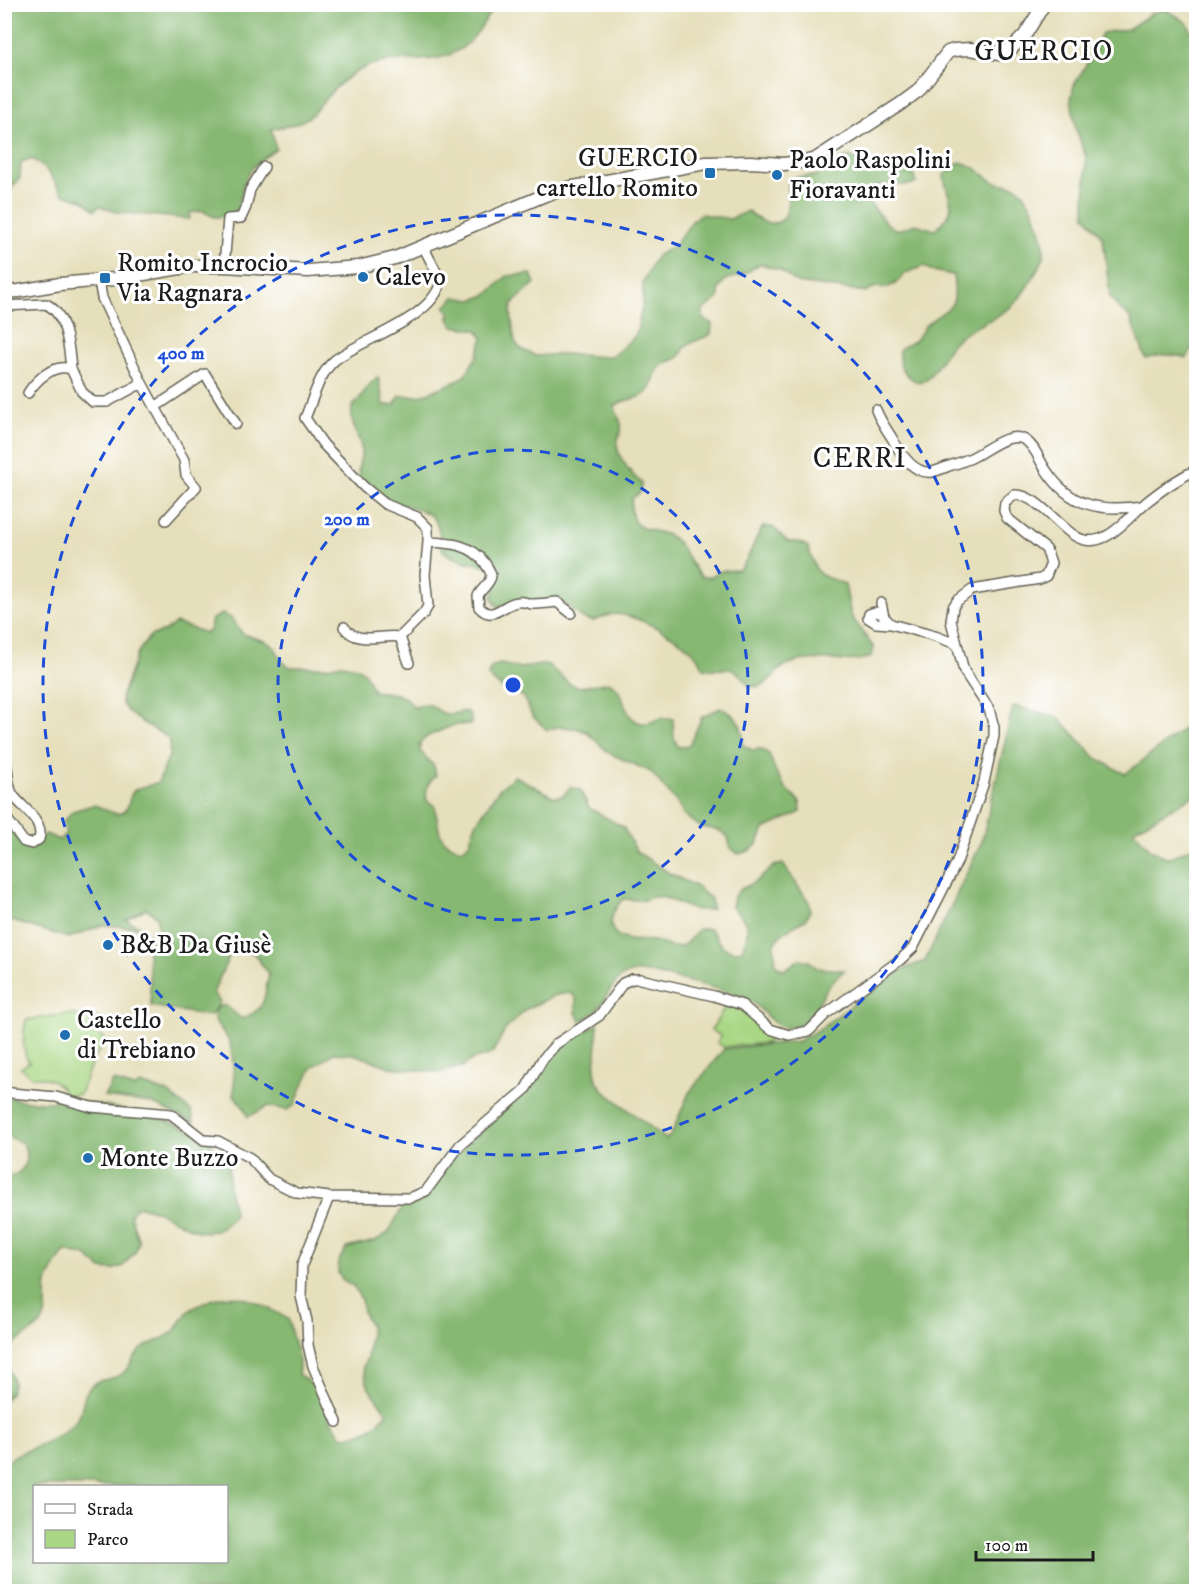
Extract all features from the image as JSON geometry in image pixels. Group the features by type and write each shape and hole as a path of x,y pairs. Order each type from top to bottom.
{"main road":[{"path":"4,292 184,267 334,270 386,261 545,195 568,188 706,163 750,162 784,165 814,160 918,91 948,52 970,49 1000,54 1012,48 1025,35 1044,4"}],"street":[{"path":"224,266 228,219 241,218 250,190 264,167"},
{"path":"344,627 349,633 365,638 400,637 424,613 428,606 425,575 429,542 428,528 423,521 385,504 364,487 323,444 305,418 322,377 334,361 382,332 406,321 424,308 436,293 441,282 423,246"},
{"path":"99,280 102,298 142,382 184,460 186,475 196,487 166,520"},
{"path":"4,306 46,304 52,307 59,315 65,331 70,369 82,392 93,402 107,402 142,382"},
{"path":"28,393 43,375 63,367 70,369"},
{"path":"155,407 205,374 236,424"},
{"path":"876,410 903,456 915,467 928,472 972,458 997,443 1015,437 1025,440 1035,450 1046,471 1063,491 1085,504 1111,510 1142,506"},
{"path":"4,1090 11,1093 56,1097 91,1107 171,1114 204,1140 218,1141 250,1158 269,1179 297,1193 329,1197 410,1198 426,1191 460,1145 525,1090 542,1060 556,1044 600,1016 623,983 640,979 688,989 735,1002 748,1009 770,1029 789,1035 808,1031 826,1014 900,960 915,946 957,862 984,782 994,727 989,709 964,671 951,621 952,610 962,596 972,590 1040,579 1049,571 1050,557 1046,549 1012,524 1007,518 1004,507 1011,497 1022,495 1044,509 1075,536 1088,541 1100,539 1112,533 1170,484 1197,470"},
{"path":"429,542 467,547 475,551 482,559 491,575 478,596 479,607 484,612 495,613 514,602 533,604 556,602 571,613"},
{"path":"881,603 883,614 891,624"},
{"path":"883,614 875,612 869,614 868,618 876,623 891,624 935,636 956,645"},
{"path":"400,637 409,663"},
{"path":"4,758 10,789 37,822 40,830 39,839 32,844 24,842 4,814"},
{"path":"329,1197 302,1265 301,1296 308,1321 308,1345 313,1366 337,1422"}],"green space":[{"path":"5,5 495,5 481,28 462,48 439,58 389,62 364,68 338,85 306,119 292,125 271,129 276,149 259,161 248,174 238,209 229,216 214,217 203,211 189,213 190,219 116,212 99,206 95,210 83,200 63,194 45,169 30,159 21,162 20,178 5,196"},
{"path":"1164,9 1188,24 1196,41 1196,134 1192,149 1195,180 1192,202 1196,208 1196,342 1187,358 1166,355 1146,359 1130,317 1110,297 1103,238 1085,215 1086,157 1076,129 1071,99 1074,85 1102,33 1128,29 1151,14"},
{"path":"850,156 872,169 896,165 913,174 916,183 882,185 869,191 863,198 885,222 897,230 916,224 935,230 943,222 951,209 944,175 960,162 973,167 995,182 1021,190 1038,223 1044,252 1039,268 1016,302 1010,308 957,339 930,375 919,383 903,370 899,361 899,350 917,339 926,325 953,302 953,275 933,271 924,266 906,273 895,284 886,288 875,287 867,292 797,283 780,270 760,264 744,274 725,280 719,289 719,298 703,310 703,319 712,324 711,334 692,343 678,358 661,366 645,394 615,406 621,427 617,448 629,470 642,483 640,493 632,498 633,520 638,525 674,539 702,577 711,577 720,571 739,570 747,560 764,526 774,528 788,542 798,542 807,546 819,573 845,585 851,616 874,648 871,657 792,663 762,685 749,686 733,670 704,668 694,653 684,644 665,632 633,618 615,614 593,621 588,620 567,605 557,601 535,601 497,606 492,598 498,579 497,568 456,559 449,555 441,545 438,526 428,513 385,498 373,491 360,478 358,470 362,450 353,422 352,407 370,384 378,377 384,405 394,405 400,396 420,396 457,381 465,375 476,358 483,338 477,330 453,326 448,317 451,314 445,307 455,297 472,300 487,295 507,276 531,274 535,283 512,304 515,342 521,349 536,356 565,354 604,357 614,355 636,335 643,304 643,282 652,264 658,255 675,245 693,220 701,214 730,219 748,211 758,219 769,223 780,221 787,210 789,180 817,175"},
{"path":"222,614 231,618 243,634 267,642 275,648 282,661 290,667 327,667 342,664 357,667 365,673 373,691 401,696 415,708 425,704 447,714 468,712 471,724 454,725 428,736 420,743 420,751 434,766 436,775 427,786 427,801 435,806 440,834 447,843 454,847 462,849 469,843 476,823 499,789 515,776 554,797 563,796 570,787 580,790 589,808 623,827 637,852 669,873 695,886 711,899 712,909 697,910 658,897 645,900 623,899 612,917 612,929 616,934 630,940 653,941 679,947 699,929 710,929 725,948 741,951 747,937 747,927 732,907 734,896 774,866 783,864 809,902 810,911 805,920 779,937 774,945 776,965 784,970 800,959 809,961 817,968 845,970 825,991 809,1018 791,1028 778,1025 751,1001 743,997 676,979 636,972 626,974 618,980 602,1004 589,1017 580,1020 576,1013 576,998 570,993 556,995 526,1009 505,1030 493,1052 473,1059 462,1067 441,1072 426,1071 390,1067 354,1054 334,1053 312,1068 294,1106 287,1110 268,1106 248,1117 234,1095 231,1047 214,1018 214,1013 218,1007 225,1005 242,1019 256,1011 263,1002 269,975 250,951 231,952 213,993 220,1002 210,1016 151,1006 147,935 158,929 157,917 146,908 126,920 143,928 102,925 69,938 5,919 4,823 27,846 46,834 59,840 66,833 63,822 73,811 93,805 114,813 121,813 127,808 135,790 158,782 169,756 170,740 131,714 122,702 122,695 138,652 150,636 165,631 176,623 206,633 210,629 212,619"},
{"path":"500,664 520,668 547,664 570,684 580,687 609,682 620,692 628,713 636,721 645,723 663,718 673,719 674,738 678,747 689,746 702,717 720,708 731,714 738,722 741,727 743,745 752,750 761,749 769,754 786,789 800,802 801,812 764,829 756,846 738,854 730,847 728,837 720,831 699,826 683,814 678,804 651,772 609,753 587,732 576,728 557,727 547,730 532,716 524,697 504,690 488,676 491,667"},
{"path":"1013,706 1058,717 1096,758 1125,774 1190,724 1196,761 1195,795 1133,830 1151,850 1168,858 1196,846 1196,1591 5,1591 4,1465 13,1457 48,1441 70,1427 77,1419 90,1387 123,1373 140,1351 171,1333 186,1314 194,1308 215,1298 226,1296 248,1299 288,1319 298,1356 298,1374 317,1388 328,1416 342,1437 362,1433 377,1424 387,1413 368,1386 363,1367 367,1358 370,1325 354,1287 342,1279 338,1273 339,1260 347,1248 375,1241 388,1233 402,1208 419,1196 468,1143 515,1100 558,1047 598,1024 595,1070 597,1081 604,1091 666,1139 671,1135 689,1093 724,1049 798,1041 816,1031 899,971 925,961 982,841"},
{"path":"727,1004 739,1009 771,1034 767,1043 723,1047 717,1042 721,1036 711,1030"},
{"path":"69,1014 101,1018 94,1031 104,1037 105,1041 91,1064 80,1094 56,1097 64,1091 57,1084 48,1079 31,1076 21,1068 29,1062 23,1042 24,1031 26,1020"},
{"path":"113,1081 134,1088 140,1084 167,1092 192,1112 194,1123 151,1103 104,1097"},
{"path":"5,1095 16,1099 53,1102 56,1097 124,1109 173,1123 195,1133 213,1145 228,1163 229,1187 234,1214 222,1226 210,1231 198,1231 149,1208 136,1207 130,1215 139,1242 135,1252 123,1266 113,1270 102,1269 86,1256 65,1251 48,1280 46,1312 43,1321 15,1344 9,1353 8,1366 13,1386 5,1400 5,1175 17,1174 24,1166 26,1155 23,1143 5,1135"}],"place":[{"name":"GUERCIO cartello Romito","path":"710,173"},
{"name":"Paolo Raspolini Fioravanti","path":"777,175"},
{"name":"Calevo","path":"363,277"},
{"name":"Romito Incrocio Via Ragnara","path":"105,278"},
{"name":"B&B Da Giusè","path":"108,945"},
{"name":"Castello di Trebiano","path":"65,1035"},
{"name":"Monte Buzzo","path":"88,1158"}],"district":[{"name":"GUERCIO","path":"1044,51"},
{"name":"CERRI","path":"860,458"}]}
